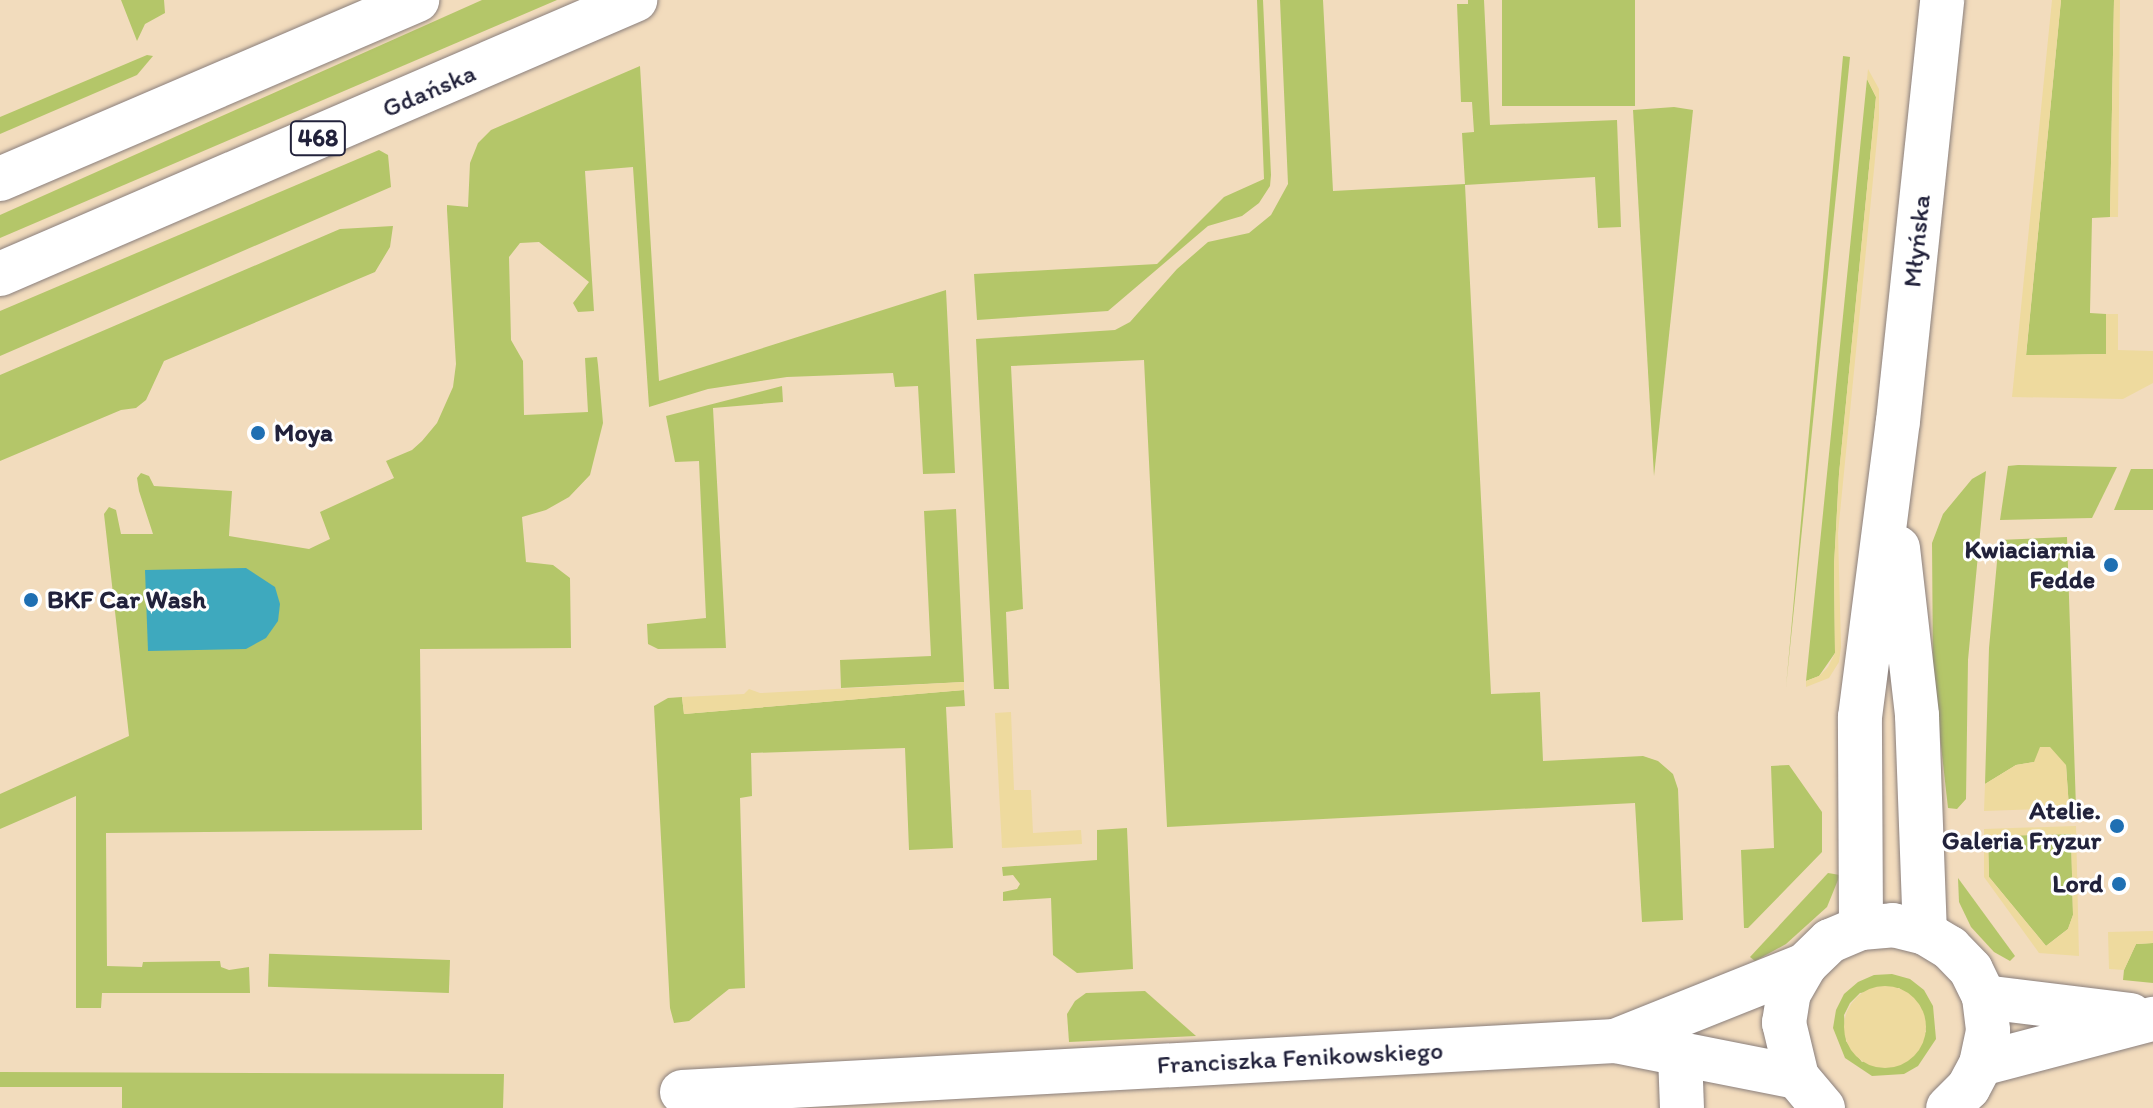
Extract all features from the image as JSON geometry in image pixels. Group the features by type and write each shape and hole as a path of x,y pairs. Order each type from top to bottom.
{"street":[{"path":"0,179 417,0"},
{"name":"Gdańska","path":"0,274 635,0"},
{"name":"Młyńska","path":"1861,928 1860,717 1891,482 1942,0"},
{"name":"Młyńska","path":"1891,482 1917,716 1925,933"},
{"path":"1812,1098 1784,1023 1789,993 1805,965 1830,941 1861,928 1893,925 1925,933 1950,948 1971,970 1984,997 1988,1031 1981,1064 1968,1088 1948,1108"},
{"name":"Franciszka Fenikowskiego","path":"1615,1041 1805,965"},
{"path":"1984,997 2153,1018"},
{"path":"1981,1064 2153,1018"},
{"name":"Franciszka Fenikowskiego","path":"682,1092 985,1092 1615,1041 1680,1054 1812,1098"},
{"path":"1680,1054 1682,1108"}],"green space":[{"path":"121,0 164,0 165,13 145,24 137,41"},
{"path":"482,0 557,0 0,238 0,215"},
{"path":"1257,0 1263,0 1271,175 1270,186 1259,203 1242,216 1208,226 1108,311 977,320 974,274 1157,264 1224,197 1264,179"},
{"path":"1280,0 1323,0 1333,191 1465,184 1462,133 1474,132 1472,102 1461,102 1457,4 1468,4 1468,0 1484,0 1490,125 1617,120 1621,227 1598,228 1595,177 1465,185 1491,694 1540,692 1543,761 1643,756 1658,761 1673,774 1678,789 1683,920 1642,922 1635,803 1167,827 1144,360 1011,366 1023,609 1006,612 1009,689 994,689 976,339 1115,330 1130,322 1177,269 1208,242 1249,233 1271,215 1288,184"},
{"path":"1502,0 1635,0 1635,106 1502,106"},
{"path":"2061,0 2114,0 2110,217 2092,218 2090,313 2106,314 2106,354 2026,356"},
{"path":"147,55 153,56 137,75 0,134 0,117"},
{"path":"1843,56 1850,57 1786,687"},
{"path":"640,66 659,381 946,290 955,473 923,474 918,386 895,387 893,373 787,377 708,389 649,407 633,167 585,171 594,311 578,312 573,303 589,282 539,242 520,243 509,257 511,340 523,361 524,415 588,412 585,358 597,357 603,423 590,475 569,497 546,510 522,517 526,562 553,565 570,578 571,648 420,649 422,830 106,833 107,966 142,967 143,962 220,961 221,967 229,970 249,967 250,993 102,993 101,1008 76,1008 76,796 0,829 0,794 129,736 104,514 109,507 116,510 121,534 153,534 139,491 137,478 141,473 149,476 154,486 232,491 229,536 309,549 330,539 320,512 394,478 386,461 412,450 422,441 437,423 453,387 456,364 447,205 468,207 470,163 478,143 491,130"},
{"path":"1867,79 1876,97 1839,474 1834,566 1835,653 1819,676 1806,681"},
{"path":"1674,107 1693,110 1654,476 1633,110"},
{"path":"379,150 388,155 391,187 0,356 0,311"},
{"path":"393,226 390,247 375,272 164,361 146,400 136,408 121,410 0,461 0,375 340,229"},
{"path":"782,386 783,402 713,408 726,648 658,649 648,644 647,624 706,618 699,461 675,462 666,416"},
{"path":"2008,466 2117,467 2092,518 2000,520"},
{"path":"2131,469 2153,469 2153,510 2114,510"},
{"path":"1986,471 1968,660 1966,799 1957,809 1948,808 1933,674 1932,543 1943,514 1972,479"},
{"path":"956,509 964,682 841,688 840,660 931,656 924,511"},
{"path":"2067,537 2076,808 2069,808 2066,765 2034,762 2016,765 1985,784 1989,648 1999,540"},
{"path":"964,690 965,706 946,707 953,848 909,850 905,748 751,753 752,796 740,798 745,988 729,989 689,1021 674,1023 670,1008 654,706 668,698 682,697 684,714"},
{"path":"1789,765 1822,812 1822,852 1748,928 1744,928 1741,850 1774,848 1771,766"},
{"path":"1127,828 1133,969 1077,973 1053,955 1051,898 1003,901 1003,892 1017,889 1020,884 1013,875 1003,876 1002,867 1097,860 1097,830"},
{"path":"2071,834 2073,915 2068,929 2046,946 1989,877 1988,840 1990,836"},
{"path":"1828,873 1840,875 1827,907 1786,944 1755,961 1750,957"},
{"path":"1958,878 2015,956 2010,961 1994,952 1971,927 1959,902"},
{"path":"2153,943 2153,983 2123,980 2124,970 2136,944"},
{"path":"269,954 450,960 449,993 268,987"},
{"path":"1892,974 1910,979 1924,990 1933,1006 1936,1039 1918,1066 1904,1074 1872,1076 1845,1058 1833,1028 1836,1010 1844,994 1858,982 1874,975","holes":["1899,988 1920,1006 1926,1032 1862,1062 1846,1041 1844,1015 1860,993"]},
{"path":"1145,991 1196,1036 1069,1042 1067,1014 1075,1001 1086,993"},
{"path":"0,1072 504,1074 503,1108 122,1108 122,1087 0,1087"}],"sand":[{"path":"2052,0 2061,0 2026,355 2106,354 2106,314 2118,314 2118,350 2153,351 2153,383 2123,399 2012,397"},
{"path":"2114,0 2120,0 2118,217 2110,217"},
{"path":"1868,69 1879,89 1879,119 1838,533 1841,647 1839,662 1829,678 1806,687 1806,681 1819,676 1835,653 1834,566 1839,474 1876,97 1867,79"},
{"path":"964,682 964,690 684,714 682,697 744,694 749,689 760,693"},
{"path":"1011,712 1014,790 1031,790 1033,833 1081,830 1082,844 1002,848 995,713"},
{"path":"2040,747 2050,747 2066,765 2069,808 1984,811 1985,784 2016,765 2034,762"},
{"path":"2076,826 2079,956 2039,953 1984,877 1984,829","holes":["2071,834 2073,915 2068,929 2046,946 1989,877 1988,840 1991,836"]},
{"path":"2153,931 2153,943 2136,944 2124,970 2109,969 2108,932"},
{"path":"1877,986 1893,986 1908,993 1919,1004 1926,1027 1923,1043 1914,1056 1893,1068 1877,1068 1862,1061 1851,1050 1844,1035 1844,1019 1851,1004 1862,993"}],"water":[{"path":"246,568 275,587 280,604 278,621 266,638 246,649 148,651 145,570"}],"place":[{"name":"Moya","path":"258,433"},
{"name":"Kwiaciarnia Fedde","path":"2111,565"},
{"name":"BKF Car Wash","path":"31,600"},
{"name":"Atelie. Galeria Fryzur","path":"2117,826"},
{"name":"Lord","path":"2119,884"}]}
